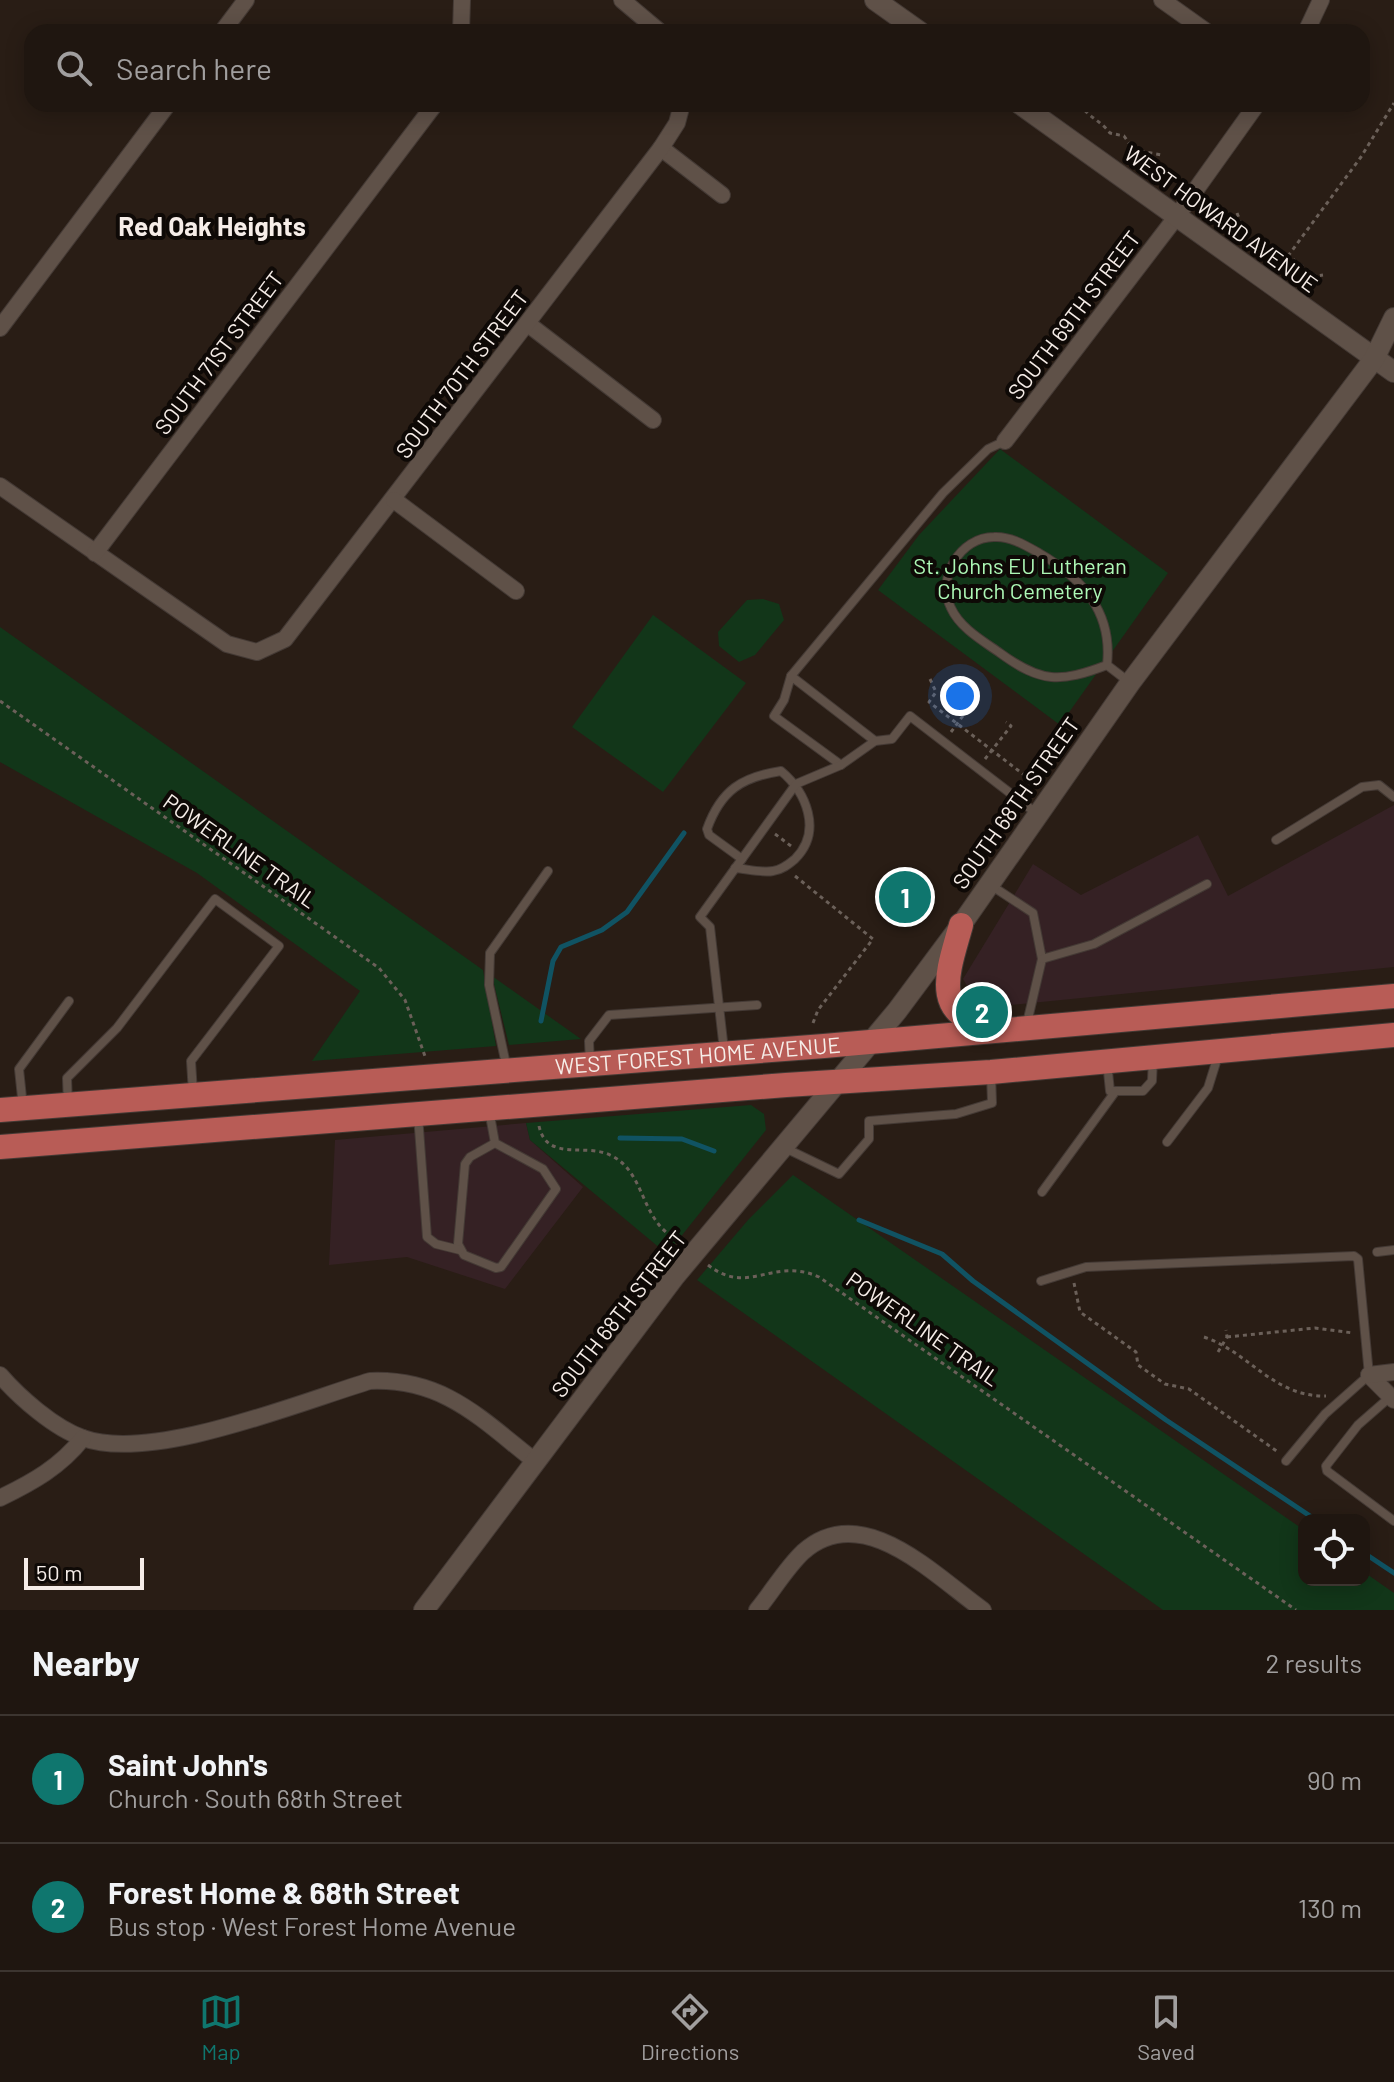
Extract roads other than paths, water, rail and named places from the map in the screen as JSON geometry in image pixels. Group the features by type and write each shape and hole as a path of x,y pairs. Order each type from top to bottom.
{"main road":[{"path":"961,925 946,982 953,1007 979,1024 1021,1028"},
{"name":"WEST FOREST HOME AVENUE","path":"12,1109 872,1042 1394,996"},
{"name":"WEST FOREST HOME AVENUE","path":"0,1147 991,1072 1394,1035"}],"street":[{"path":"228,24 246,0"},
{"path":"461,24 462,0"},
{"path":"622,0 650,24"},
{"path":"875,0 909,24"},
{"path":"1162,0 1196,24"},
{"path":"1310,24 1321,0"},
{"path":"0,328 162,112"},
{"name":"SOUTH 71ST STREET","path":"95,553 429,112"},
{"name":"SOUTH 70TH STREET","path":"95,553 227,644 257,652 285,639 661,148 677,123 680,112"},
{"name":"WEST HOWARD AVENUE","path":"1031,112 1394,372"},
{"name":"SOUTH 69TH STREET","path":"1005,441 1177,216 1251,112"},
{"path":"661,148 722,195"},
{"name":"SOUTH 68TH STREET","path":"424,1610 694,1254 839,1083 961,925 1130,683 1374,359 1394,318"},
{"path":"528,324 653,420"},
{"name":"SOUTH 68TH STREET","path":"1374,359 1394,346"},
{"path":"0,486 95,553"},
{"path":"394,500 516,591"},
{"path":"1369,1375 1394,1372"},
{"path":"0,1375 20,1398 83,1438 130,1443 178,1439 370,1381 399,1380 433,1388 461,1405 536,1462"},
{"path":"1369,1375 1392,1399"},
{"path":"0,1498 39,1479 68,1457 83,1438"},
{"path":"757,1610 804,1552 839,1532 880,1537 983,1610"}],"lane":[{"path":"841,765 774,716 784,700 791,676 943,493 988,449 1005,441"},
{"path":"992,537 1028,546 1056,563 1091,593 1098,607 1109,648 1107,665 1087,673 1046,679 1015,664 976,635 951,609 947,582 955,558 980,539 992,537"},
{"path":"1107,665 1130,683"},
{"path":"791,676 875,741"},
{"path":"724,1053 710,927 700,917 796,784 841,765 875,741 892,739 910,716 1036,814"},
{"path":"735,868 774,871 788,865 800,854 810,829 808,810 796,784 781,771 752,775 738,782 711,816 707,829 709,835 742,859"},
{"path":"1276,840 1362,787 1379,785 1394,797"},
{"path":"507,1070 489,985 490,953 548,871"},
{"path":"988,883 1033,913 1042,959 1021,1028"},
{"path":"1042,959 1094,944 1207,884"},
{"path":"68,1104 67,1078 117,1028 215,899 279,946 191,1061 194,1094"},
{"path":"12,1109 19,1069 69,1001"},
{"path":"590,1063 589,1041 609,1015 757,1005"},
{"path":"1167,1142 1208,1088 1219,1052"},
{"path":"1107,1062 1108,1087 1115,1092 1147,1089 1152,1081 1153,1058"},
{"path":"784,1148 839,1174 869,1139 869,1121 956,1114 992,1103 991,1072"},
{"path":"1042,1192 1115,1092"},
{"path":"489,1109 495,1143"},
{"path":"418,1114 427,1237 436,1244 460,1250 496,1268 501,1267 556,1189 543,1169 495,1143"},
{"path":"460,1250 465,1164 470,1157 495,1143"},
{"path":"1377,1252 1394,1250"},
{"path":"1041,1281 1073,1274 1086,1267 1350,1254 1358,1259 1369,1375 1313,1427 1287,1460"},
{"path":"1392,1399 1358,1425 1326,1466 1327,1471 1394,1521"}],"waterway":[{"path":"541,1021 553,961 561,947 602,930 627,912 684,833"},
{"path":"620,1138 682,1139 714,1151"},
{"path":"859,1220 942,1254 973,1281 1166,1420 1307,1514"},
{"path":"1370,1557 1394,1573"}],"place":[{"name":"Saint John's","path":"905,897"},
{"name":"Forest Home & 68th Street","path":"982,1012"}],"district":[{"name":"Red Oak Heights","path":"212,227"}],"park label":[{"name":"St. Johns EU Lutheran Church Cemetery","path":"1020,578"}]}
